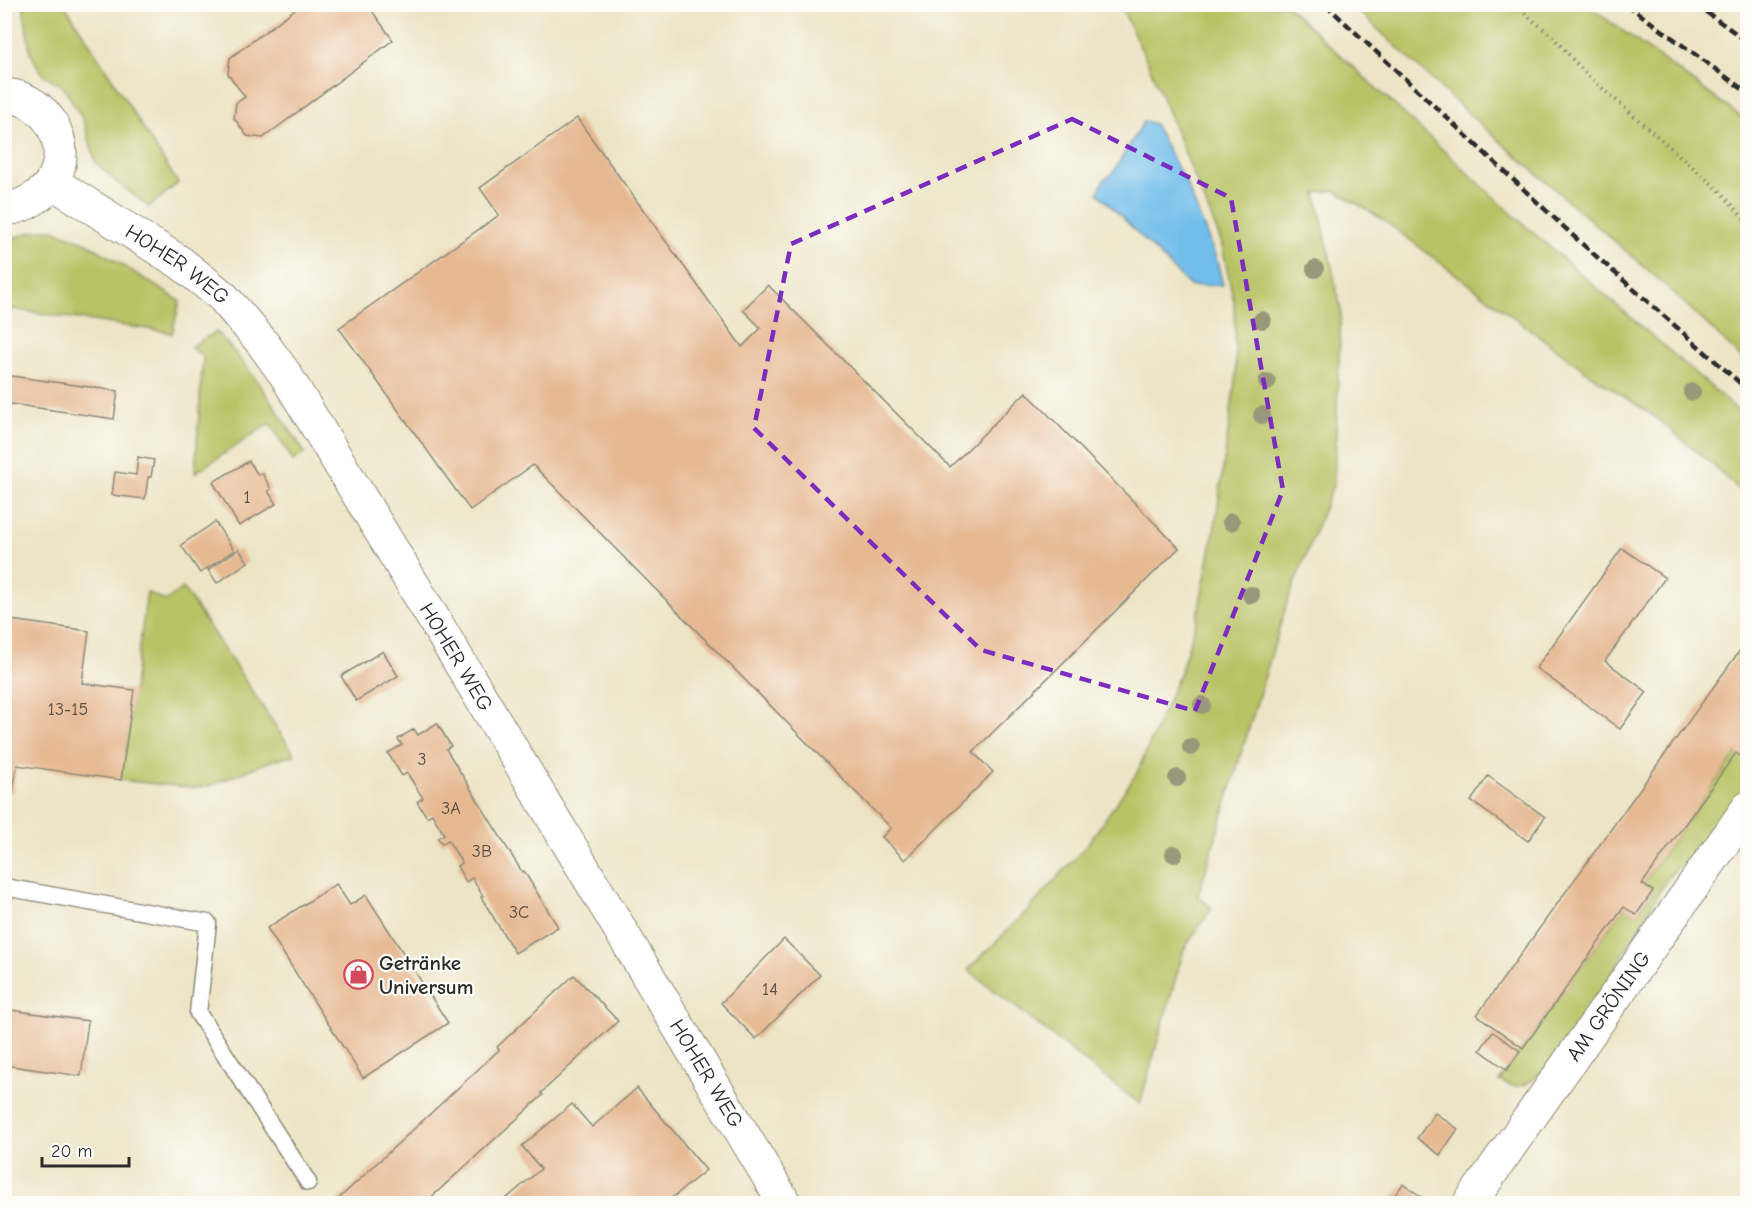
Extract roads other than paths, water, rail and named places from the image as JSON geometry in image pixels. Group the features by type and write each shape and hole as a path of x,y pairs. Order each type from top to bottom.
{"street":[{"path":"4,95 27,100 41,109 51,121 58,136 60,152 58,167 51,182 41,195 27,204 4,208"},
{"name":"HOHER WEG","path":"51,182 181,263 223,297 261,341 303,402 370,512 785,1203"},
{"name":"AM GRÖNING","path":"1469,1203 1748,808"}],"lane":[{"path":"4,886 207,924 198,1013 308,1182"}],"water":[{"path":"1144,121 1154,124 1187,185 1216,258 1223,285 1190,286 1098,193 1104,179 1111,176"}],"railway":[{"path":"1325,4 1580,242 1748,390"},
{"path":"1626,4 1748,93"},
{"path":"1695,4 1748,42"}],"place":[{"name":"Getränke Universum","path":"358,975"}]}
